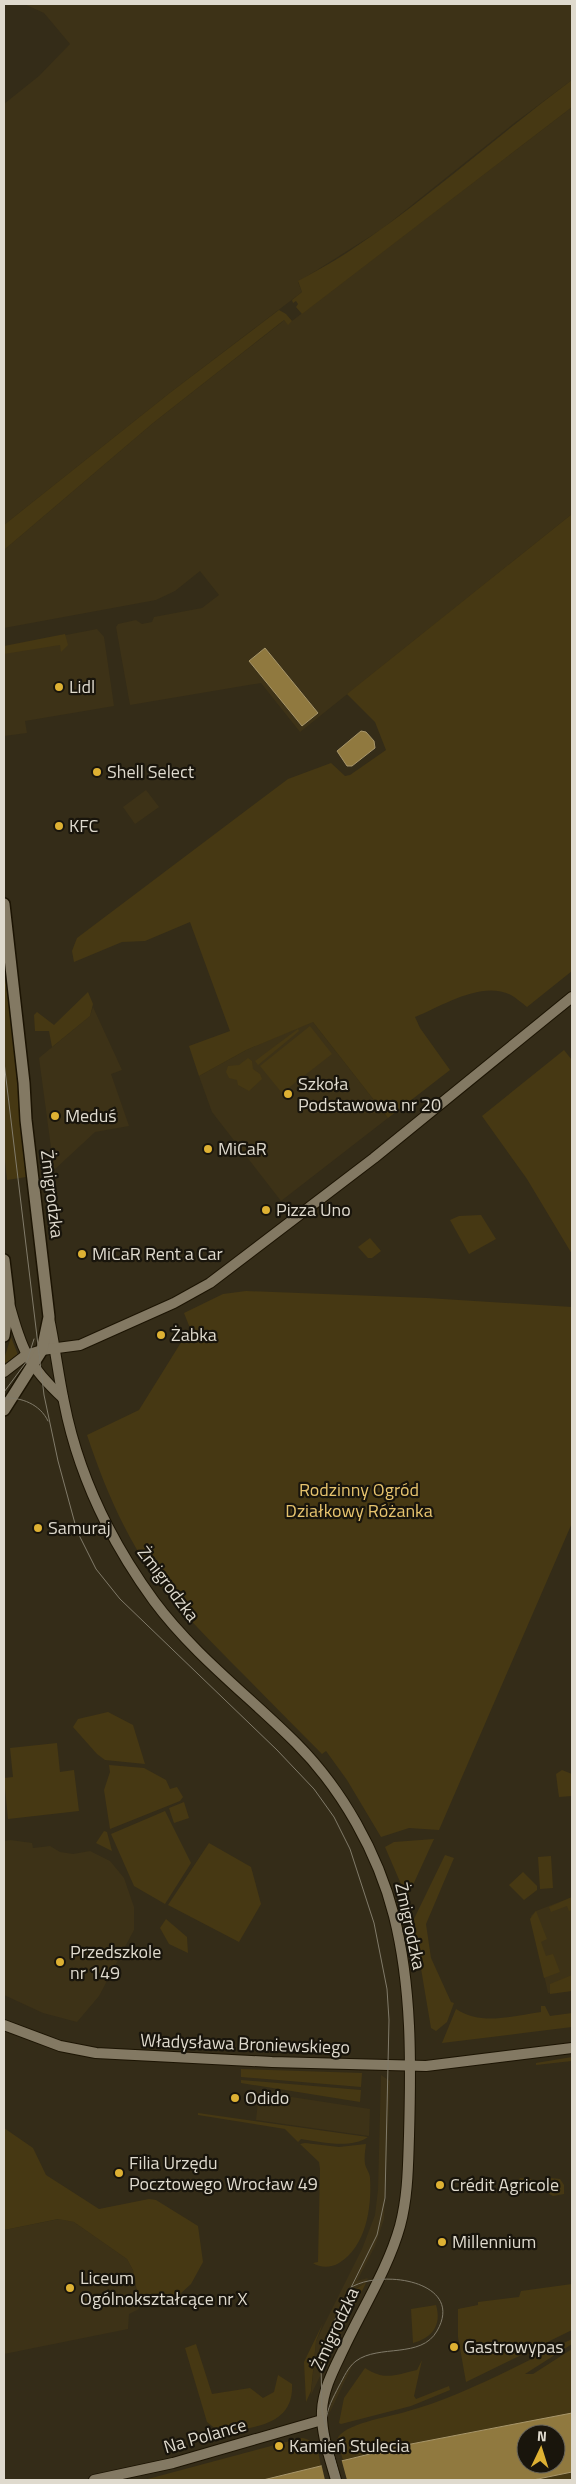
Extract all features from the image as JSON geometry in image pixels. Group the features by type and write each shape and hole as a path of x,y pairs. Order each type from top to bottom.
{"main road":[{"name":"Żmigrodzka","path":"4,904 49,1318"},
{"name":"Żmigrodzka","path":"4,1260 9,1302"},
{"path":"4,1336 9,1302"},
{"path":"4,1410 42,1350 49,1318"}],"street":[{"path":"4,1372 26,1355 42,1350 83,1344 174,1302 214,1280 374,1158 572,997"},
{"name":"Żmigrodzka","path":"9,1302 18,1338 26,1355 33,1366 63,1398"},
{"name":"Żmigrodzka","path":"49,1318 56,1348 63,1398 77,1452 96,1502 135,1573 156,1602 201,1653 298,1744 319,1769 355,1821 377,1863 394,1916 400,1948 409,2025 411,2067 408,2173 401,2221 384,2264 329,2380 322,2407 322,2420 336,2480"},
{"name":"Władysława Broniewskiego","path":"4,2025 31,2037 99,2054 272,2062 411,2067 572,2048"},
{"name":"Na Polance","path":"94,2480 173,2463 322,2420"}],"shaded area":[{"path":"24,4 572,4 572,80 513,124 382,229 298,282 302,292 171,392 4,525 4,104 39,76 70,44 44,13"},
{"path":"572,107 572,514 300,732 261,683 130,705 116,627 118,624 136,620 142,624 152,622 154,617 202,608 219,595 200,571 175,591 156,600 4,628 4,550 153,423 284,320 288,324"},
{"path":"97,629 104,637 114,706 25,721 27,733 4,736 4,647"},
{"path":"265,648 318,713 302,726 249,661"},
{"path":"361,731 366,732 374,741 375,748 352,766 347,766 337,751"},
{"path":"146,790 159,807 135,824 123,807"},
{"path":"93,1007 122,1070 111,1074 129,1126 95,1132 54,1170 39,1058 90,1016"},
{"name":"Szkoła Podstawowa nr 20","path":"313,1022 388,1118 281,1201 212,1112 199,1076 246,1050"},
{"name":"Przedszkole nr 149","path":"4,1841 32,1843 33,1848 50,1846 60,1852 73,1854 90,1851 110,1861 124,1878 134,1907 134,1930 99,1996 77,2022 43,2013 4,1995"},
{"path":"572,1897 572,1991 548,1993 531,1916 536,1911"},
{"path":"381,2075 390,2081 384,2219 375,2246 357,2281 368,2278 366,2283 353,2290 336,2322 326,2352 322,2372 311,2395 316,2341 362,2249 375,2215 378,2190"},
{"path":"259,2092 370,2109 369,2136 256,2120"},
{"name":"Liceum Ogólnokształcące nr X","path":"59,2219 74,2222 127,2259 133,2270 139,2309 129,2314 128,2329 4,2354 4,2230"},
{"path":"354,2360 352,2366 329,2414 332,2398"},
{"path":"572,2413 572,2472 566,2473 566,2424 516,2424 516,2474 562,2474 533,2480 263,2480 411,2444"}],"green space":[{"path":"572,80 572,107 302,314 296,307 298,304 296,301 293,303 292,300 302,292 298,281 338,258 408,210"},
{"path":"279,310 292,321 288,325 284,320 153,423 4,550 4,525 171,392"},
{"path":"572,514 572,971 527,1007 511,995 500,991 475,992 415,1017 420,1028 450,1070 388,1118 313,1022 246,1050 199,1076 189,1046 230,1031 190,922 145,941 122,942 74,962 72,951 77,938 288,779 331,763 345,776 350,775 386,750 375,722 347,694"},
{"path":"65,634 68,645 61,652 60,645 4,654 4,646"},
{"path":"4,970 17,1065 26,1177 7,1180 4,1150"},
{"path":"88,992 93,1004 90,1016 52,1047 49,1031 35,1031 34,1015 37,1012 54,1025"},
{"path":"310,1026 332,1054 282,1093 260,1066"},
{"path":"298,1029 299,1031 258,1065 255,1061"},
{"path":"564,1050 572,1060 572,1254 527,1179 482,1116"},
{"path":"248,1058 252,1061 253,1069 260,1074 262,1079 249,1091 238,1085 237,1080 229,1078 226,1072 228,1066 239,1065"},
{"path":"481,1215 496,1239 469,1254 450,1220 459,1216"},
{"path":"370,1238 381,1251 372,1258 368,1258 358,1247"},
{"name":"Rodzinny Ogród Działkowy Różanka","path":"246,1291 427,1298 572,1307 572,1523 439,1830 409,1828 381,1837 347,1780 326,1751 322,1754 198,1628 178,1607 151,1572 122,1522 93,1453 87,1435 139,1410 190,1328 184,1313 223,1294"},
{"path":"11,1337 18,1355 6,1365 4,1359"},
{"path":"108,1712 133,1725 145,1764 105,1760 97,1754 73,1727 78,1719"},
{"path":"57,1743 60,1772 74,1770 79,1811 8,1819 4,1778 13,1777 10,1748"},
{"path":"109,1765 144,1768 166,1780 170,1789 177,1787 183,1797 180,1801 110,1829 104,1790 110,1772"},
{"path":"562,1770 572,1774 572,1796 559,1797 556,1774"},
{"path":"184,1802 189,1818 174,1823 169,1808"},
{"path":"165,1811 191,1863 165,1904 134,1886 111,1834"},
{"path":"104,1831 107,1832 112,1851 96,1843"},
{"path":"434,1839 407,1898 385,1847 394,1842"},
{"path":"209,1843 251,1867 261,1904 239,1942 168,1905"},
{"path":"445,1855 454,1858 426,1924 431,1958 451,2002 454,2003 447,2022 436,2031 431,2028 413,1921"},
{"path":"551,1856 553,1888 540,1889 538,1857"},
{"path":"523,1872 537,1886 537,1890 524,1900 509,1885"},
{"path":"572,1897 572,1910 569,1911 567,1906 551,1912 549,1907"},
{"path":"536,1911 547,1939 541,1942 546,1956 553,1954 560,1972 544,1978 530,1919"},
{"path":"166,1919 187,1937 188,1953 169,1944 160,1928"},
{"path":"572,1975 572,1991 550,1994 550,1984"},
{"path":"541,2006 545,2006 550,2016 572,2013 572,2027 442,2043 456,2009 476,2017 497,2018 541,2012"},
{"path":"572,2057 572,2061 536,2065 536,2063"},
{"path":"241,2069 362,2073 361,2087 241,2077"},
{"path":"241,2080 361,2090 360,2102 241,2083"},
{"path":"198,2113 368,2137 361,2141 345,2144 301,2139 298,2142 285,2129 198,2115"},
{"path":"4,2128 33,2148 46,2175 99,2209 149,2199 156,2200 198,2226 203,2262 191,2284 180,2294 139,2303 133,2270 127,2259 74,2222 58,2219 4,2230"},
{"path":"300,2144 339,2147 366,2144 365,2162 370,2176 370,2201 365,2225 356,2247 339,2263 329,2267 322,2267 313,2263 318,2262 320,2169 319,2162"},
{"path":"520,2178 531,2179 532,2191 526,2193 521,2191 518,2182"},
{"path":"550,2178 560,2179 564,2185 564,2194 553,2196 544,2191 545,2183"},
{"path":"366,2283 323,2369 336,2320 342,2308 349,2297"},
{"path":"572,2284 572,2330 466,2382 458,2337 458,2309 478,2305 478,2302 519,2297 521,2291"},
{"path":"436,2305 438,2319 434,2330 425,2338 413,2343 411,2309"},
{"path":"323,2323 316,2341 311,2391 306,2402 304,2362"},
{"path":"572,2339 572,2344 525,2374 533,2374 572,2349 572,2413 411,2444 343,2460 337,2440 340,2434 356,2425 405,2412 448,2397"},
{"path":"196,2344 212,2394 250,2388 263,2398 274,2392 278,2375 292,2384 291,2398 286,2408 270,2422 222,2434 207,2422 185,2348"},
{"path":"422,2360 414,2396 416,2399 449,2386 450,2390 411,2406 339,2423 344,2398 365,2368 384,2376 390,2376 417,2370"},
{"path":"301,2438 314,2444 321,2466 263,2480 144,2480"},
{"path":"572,2472 572,2480 534,2480 566,2474"}],"pier":[{"path":"341,2458 347,2480 325,2480 321,2463"}],"tram line":[{"path":"4,1062 44,1395 58,1461 77,1531 96,1569 120,1599 277,1750 314,1789 334,1817 350,1849 374,1923 387,1989 389,2020 385,2198 377,2235 333,2324 321,2364 322,2412 340,2480"},
{"path":"4,1392 27,1361 34,1339"},
{"path":"4,1398 23,1400 35,1406 45,1415 48,1421"},
{"path":"326,2422 333,2399 346,2372 353,2363 365,2356 376,2353 421,2345 430,2340 437,2331 443,2314 440,2300 430,2290 416,2283 380,2279 364,2282 350,2288"}],"place":[{"name":"Lidl","path":"59,687"},
{"name":"Shell Select","path":"97,772"},
{"name":"KFC","path":"59,826"},
{"name":"Szkoła Podstawowa nr 20","path":"288,1094"},
{"name":"Meduś","path":"55,1116"},
{"name":"MiCaR","path":"208,1149"},
{"name":"Pizza Uno","path":"266,1210"},
{"name":"MiCaR Rent a Car","path":"82,1254"},
{"name":"Żabka","path":"161,1335"},
{"name":"Samuraj","path":"38,1528"},
{"name":"Przedszkole nr 149","path":"60,1962"},
{"name":"Odido","path":"235,2098"},
{"name":"Filia Urzędu Pocztowego Wrocław 49","path":"119,2173"},
{"name":"Crédit Agricole","path":"440,2185"},
{"name":"Millennium","path":"442,2242"},
{"name":"Liceum Ogólnokształcące nr X","path":"70,2288"},
{"name":"Gastrowypas","path":"454,2347"},
{"name":"Kamień Stulecia","path":"279,2446"}]}
